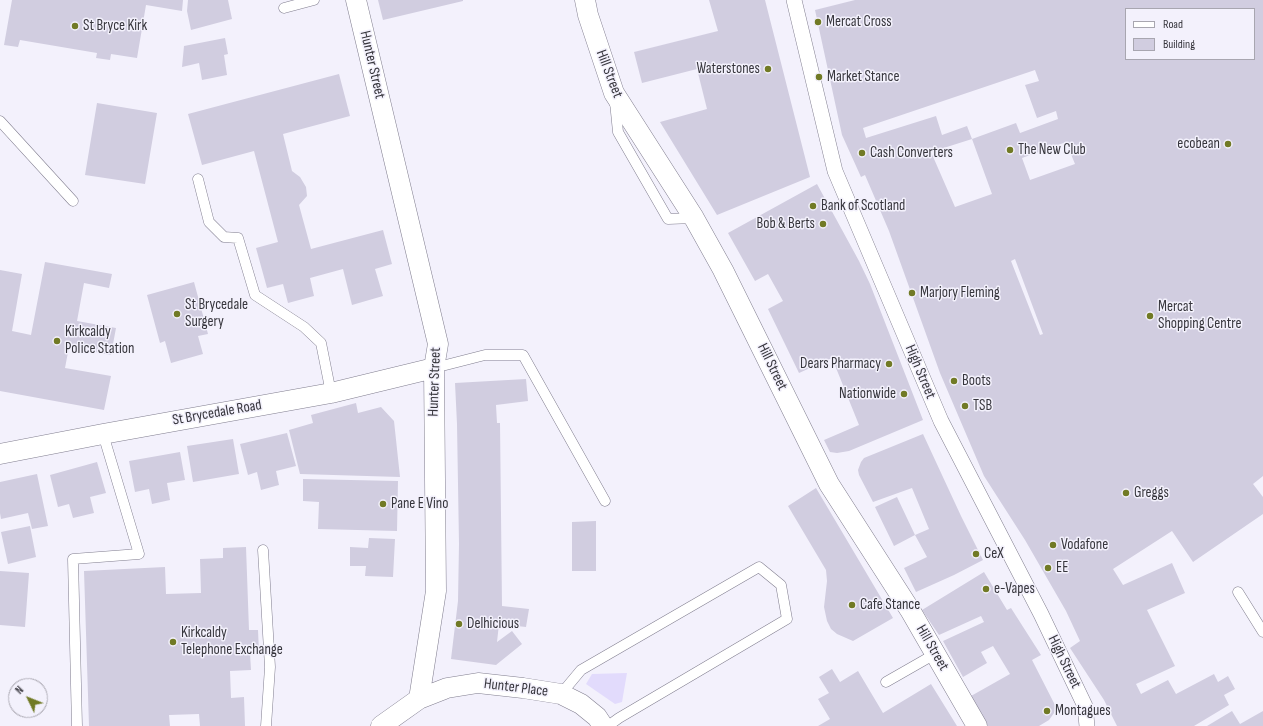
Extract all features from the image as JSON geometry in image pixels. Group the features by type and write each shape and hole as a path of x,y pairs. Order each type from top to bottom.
{"street":[{"name":"Hunter Street","path":"356,0 438,344 434,368 436,591 419,699"},
{"name":"Hill Street","path":"585,0 588,15 614,93 695,220 723,270 829,484 910,610 977,726"},
{"name":"High Street","path":"794,0 836,171 940,421 1009,550 1086,706 1087,726"},
{"name":"St Brycedale Road","path":"0,454 331,393 434,368"},
{"name":"Hunter Place","path":"384,725 419,699 447,688 478,683 561,694 581,704 592,712 603,726"}],"lane":[{"path":"284,8 314,0"},
{"path":"0,121 74,201"},
{"path":"198,179 209,222 224,237 238,238 255,295 304,327 321,343 331,393"},
{"path":"434,368 485,355 523,355 605,501"},
{"path":"77,726 73,559 139,554 103,434"},
{"path":"264,550 270,667 266,726"},
{"path":"561,694 581,670 759,567 781,585 787,619 619,718 608,726"},
{"path":"1238,592 1263,632"},
{"path":"886,682 935,654"}],"shaded area":[{"path":"627,673 622,702 615,704 586,684 592,674"}],"building":[{"name":"St Bryce Kirk","path":"12,0 183,0 182,11 146,5 137,58 111,54 110,60 96,58 97,53 20,40 18,47 4,45"},
{"path":"188,0 228,0 232,19 191,30 187,11"},
{"path":"378,0 463,0 463,1 383,20"},
{"path":"709,0 765,0 810,177 717,215 660,122 707,109 697,69 642,83 634,52 718,31"},
{"name":"Mercat Shopping Centre","path":"855,0 1263,0 1263,476 1253,484 1263,497 1263,514 1193,562 1172,531 1113,569 1123,585 1172,563 1185,593 1147,610 1175,666 1136,684 1141,694 1168,680 1176,694 1214,674 1218,682 1228,676 1235,689 1224,695 1229,705 1194,726 1117,726 1104,700 1070,648 1080,641 1066,611 1025,540 984,476 940,373 889,231 865,175 861,177 842,135 815,10","holes":["1035,70 1039,81 1025,85 1037,118 1056,111 1058,119 1020,133 1016,123 972,139 967,126 942,135 936,116 866,138 863,128","972,139 992,194 955,207 931,152","1066,142 1075,164 1030,180 1022,158","1015,259 1043,334 1040,335 1011,261"]},
{"path":"225,38 228,54 224,55 227,75 202,80 199,63 182,67 184,46"},
{"path":"339,74 350,116 283,134 292,171 300,177 306,187 307,196 299,205 311,249 383,230 392,264 375,269 383,296 352,305 343,269 310,278 314,296 288,303 283,284 267,288 256,248 278,242 254,151 202,165 188,114"},
{"path":"97,103 157,113 145,184 85,175"},
{"path":"817,184 870,284 923,420 849,451 837,453 830,452 824,440 859,425 832,358 799,373 768,309 783,301 768,274 755,281 728,233"},
{"name":"Kirkcaldy Police Station","path":"45,262 112,274 109,288 84,283 77,321 116,328 111,355 69,347 65,368 111,376 104,410 0,391 0,270 22,274 12,331 31,335"},
{"name":"St Brycedale Surgery","path":"194,282 208,334 198,336 203,354 171,363 165,341 160,343 147,295"},
{"path":"526,379 528,401 496,405 497,423 500,423 502,606 529,609 526,627 499,624 497,642 512,631 522,644 496,665 451,659 458,601 459,544 455,383"},
{"path":"356,403 358,413 381,407 394,421 400,477 300,474 289,430 313,423 311,415"},
{"path":"287,433 296,466 276,471 279,485 261,490 257,472 248,475 240,444"},
{"path":"923,434 983,560 916,592 904,568 927,557 915,535 929,529 912,488 873,502 859,475 858,470 864,458"},
{"path":"233,439 239,474 193,482 187,446"},
{"path":"180,452 185,480 167,483 170,500 152,504 149,489 135,492 129,461"},
{"path":"97,462 106,493 90,497 94,513 73,518 69,504 58,507 50,475"},
{"path":"37,474 48,526 32,529 28,513 1,519 0,482"},
{"path":"303,479 398,481 397,531 318,529 319,502 303,501"},
{"path":"816,488 893,618 853,641 837,634 831,629 827,621 824,607 827,581 826,570 788,506"},
{"path":"897,497 915,535 894,546 875,507"},
{"path":"596,521 596,571 572,571 572,522"},
{"path":"30,526 36,557 8,564 1,532"},
{"path":"369,538 395,539 393,577 365,576 366,566 350,566 350,547 368,548"},
{"name":"Kirkcaldy Telephone Exchange","path":"246,547 249,630 258,630 259,653 250,654 251,670 230,671 231,698 244,697 245,726 200,726 199,714 169,715 170,726 89,726 84,571 165,567 166,594 201,593 200,559 223,558 223,548"},
{"path":"0,571 29,573 25,627 0,625"},
{"path":"984,572 1007,610 1011,608 1041,655 1032,660 1056,707 1049,720 1039,726 988,726 971,696 1010,674 993,646 981,652 987,663 963,677 943,641 984,622 981,616 939,635 922,610"},
{"path":"832,669 840,682 858,671 883,713 931,684 957,726 818,726 830,719 818,699 829,693 819,677"},
{"path":"1232,711 1240,724 1263,711 1263,726 1207,726"}],"place":[{"name":"Mercat Cross","path":"818,22"},
{"name":"St Bryce Kirk","path":"75,26"},
{"name":"Waterstones","path":"768,69"},
{"name":"Market Stance","path":"819,77"},
{"name":"ecobean","path":"1228,144"},
{"name":"The New Club","path":"1010,150"},
{"name":"Cash Converters","path":"862,153"},
{"name":"Bank of Scotland","path":"813,206"},
{"name":"Bob & Berts","path":"823,224"},
{"name":"Marjory Fleming","path":"912,293"},
{"name":"St Brycedale Surgery","path":"177,314"},
{"name":"Mercat Shopping Centre","path":"1150,316"},
{"name":"Kirkcaldy Police Station","path":"57,341"},
{"name":"Dears Pharmacy","path":"889,364"},
{"name":"Boots","path":"954,381"},
{"name":"Nationwide","path":"904,394"},
{"name":"TSB","path":"965,406"},
{"name":"Greggs","path":"1126,493"},
{"name":"Pane E Vino","path":"383,504"},
{"name":"Vodafone","path":"1053,545"},
{"name":"CeX","path":"976,554"},
{"name":"EE","path":"1048,568"},
{"name":"e-Vapes","path":"986,589"},
{"name":"Cafe Stance","path":"852,605"},
{"name":"Delhicious","path":"459,624"},
{"name":"Kirkcaldy Telephone Exchange","path":"173,642"},
{"name":"Montagues","path":"1047,711"}]}
